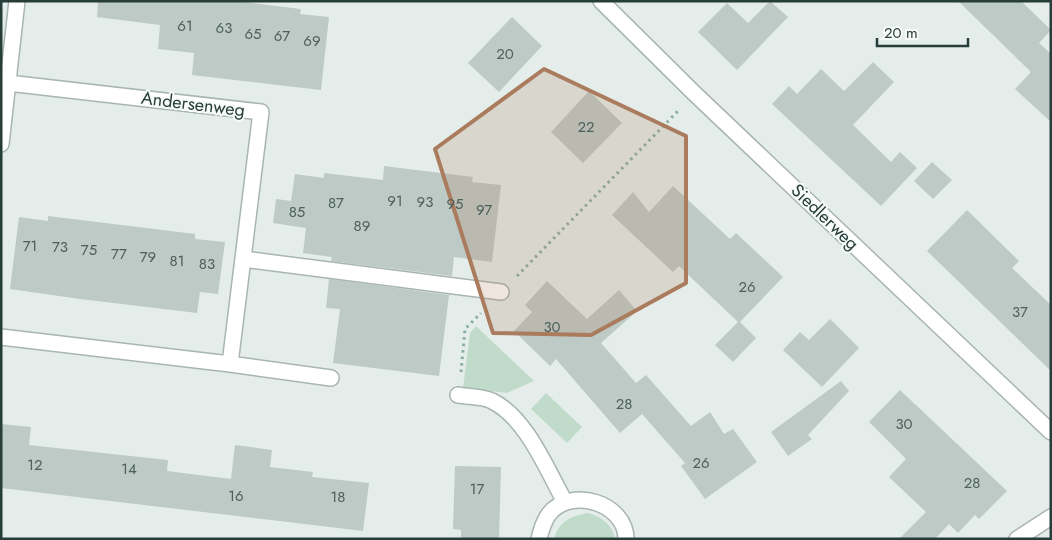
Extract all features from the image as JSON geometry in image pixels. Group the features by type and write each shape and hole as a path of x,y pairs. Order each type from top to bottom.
{"street":[{"path":"1,144 17,1"},
{"name":"Siedlerweg","path":"601,1 695,94 1051,432"},
{"name":"Andersenweg","path":"8,83 261,112 230,364"},
{"path":"243,259 501,292"},
{"path":"1,337 331,378"},
{"path":"458,395 490,400 509,411 523,428 565,502"},
{"path":"538,539 541,528 550,512 565,502 579,499 592,500 607,507 619,519 626,533 626,539"},
{"path":"1017,539 1051,517"}],"path":[{"path":"458,395 465,329 695,94"}],"highlighted area":[{"path":"544,69 686,136 686,283 591,335 493,333 435,149"}],"green space":[{"path":"476,326 534,381 507,393 463,388 470,333"},
{"path":"546,393 582,427 567,443 531,409"},
{"path":"588,513 606,522 612,529 615,539 554,539 559,528 566,520"}],"building":[{"path":"98,1 236,1 301,9 300,14 329,17 321,90 192,75 194,53 158,49 160,25 97,17"},
{"path":"770,1 788,17 737,70 698,32 727,3 748,23"},
{"path":"958,1 1021,1 1051,30 1039,43 1050,53 1051,51 1051,122 1015,89 1031,72"},
{"path":"512,17 542,46 499,92 468,63"},
{"path":"873,62 894,82 853,125 891,162 900,152 917,168 881,206 772,104 789,86 797,94 821,69 844,91"},
{"path":"589,91 622,123 583,163 551,132"},
{"path":"932,162 952,180 933,199 914,181"},
{"path":"384,166 473,177 472,182 501,185 492,262 454,257 452,276 331,261 332,257 303,253 306,228 273,223 276,199 291,201 295,174 324,178 324,173 383,180"},
{"path":"673,186 730,239 736,233 783,277 740,322 756,338 733,362 715,345 738,322 679,266 673,272 612,215 633,192 649,212"},
{"path":"967,210 1019,261 1012,268 1051,305 1051,371 927,251"},
{"path":"48,216 195,234 195,239 225,242 218,294 200,292 197,313 10,289 19,217 48,221"},
{"path":"329,279 449,295 439,376 333,363 340,309 326,308"},
{"path":"547,281 587,319 619,290 637,311 601,343 636,383 646,375 691,426 710,412 724,434 733,429 757,462 705,499 681,466 685,463 642,414 620,433 556,359 550,366 514,331 532,312 525,305"},
{"path":"830,319 859,348 822,387 783,350 800,332 809,340"},
{"path":"841,381 849,391 808,435 812,439 788,456 771,432"},
{"path":"900,390 1007,491 979,519 975,515 958,533 949,524 935,539 899,539 926,512 889,477 906,459 869,422"},
{"path":"1,424 31,427 29,445 168,460 167,471 231,479 235,445 272,450 270,467 313,472 312,477 369,483 363,531 1,488"},
{"path":"455,466 501,467 499,539 461,539 461,530 453,529"}]}
